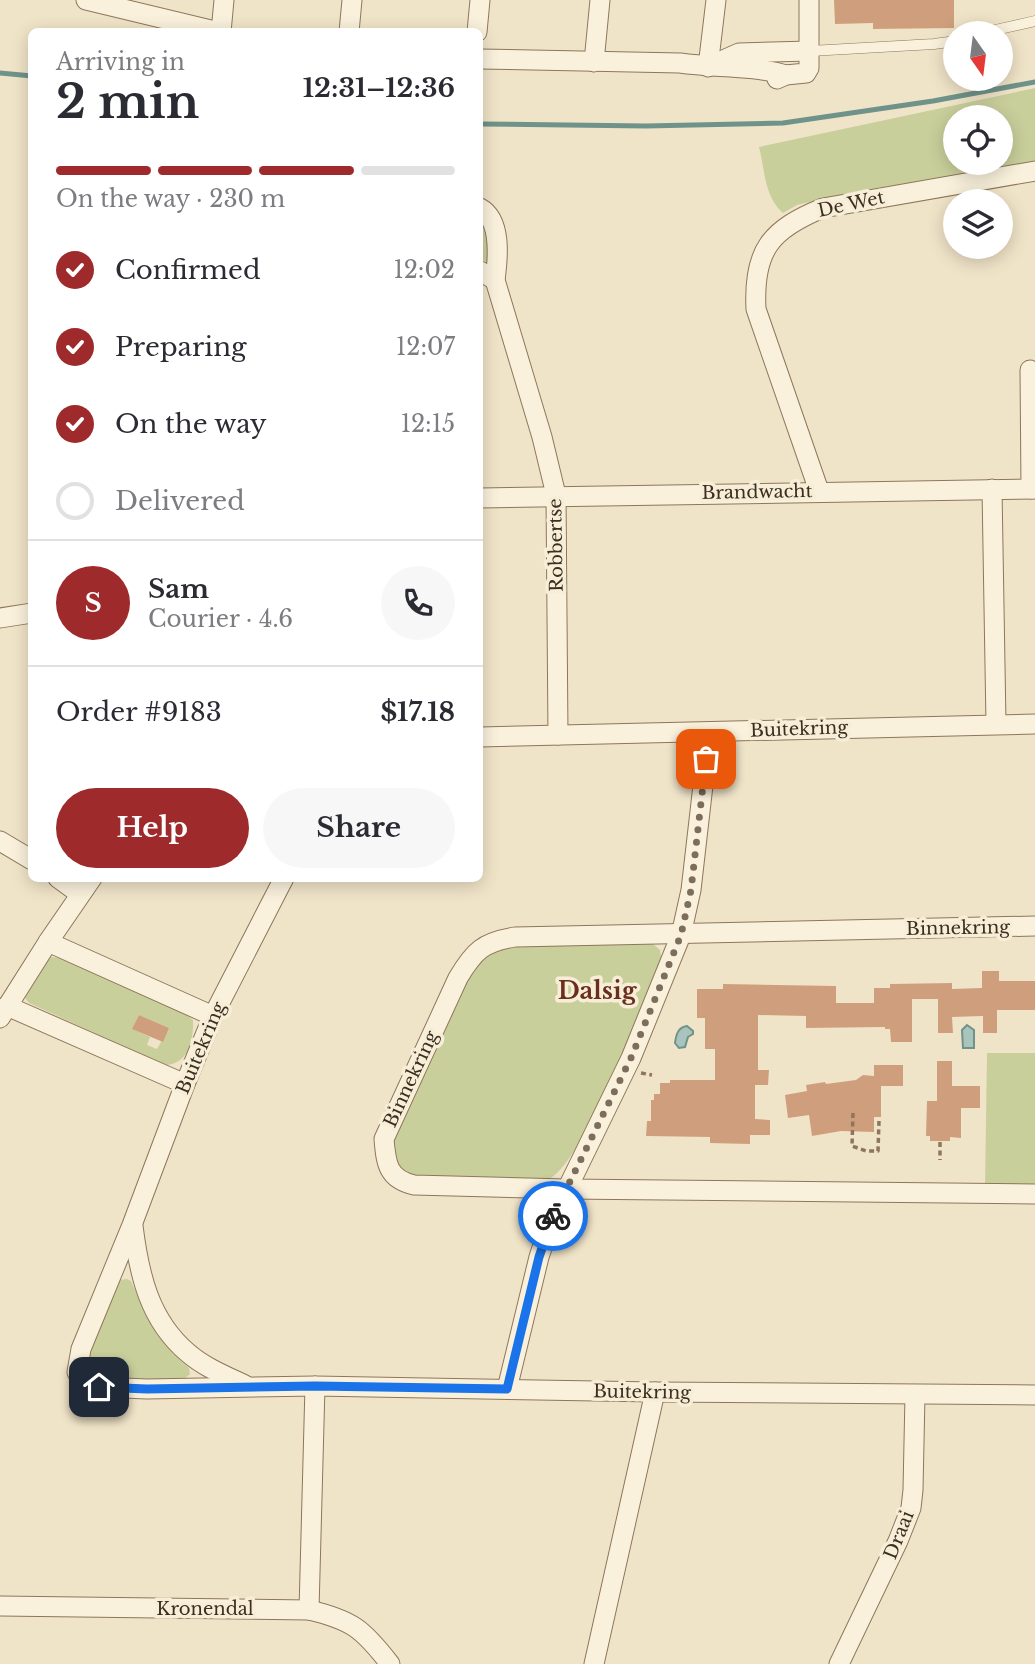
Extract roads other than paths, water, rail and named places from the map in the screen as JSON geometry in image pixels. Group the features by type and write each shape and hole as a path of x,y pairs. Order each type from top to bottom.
{"street":[{"path":"87,0 203,28"},
{"path":"220,28 224,0"},
{"path":"349,28 352,0"},
{"path":"477,28 480,0"},
{"path":"594,62 600,0"},
{"path":"708,67 716,0"},
{"path":"483,59 680,63 708,67 743,80 772,82 786,75 806,72 809,68 809,0"},
{"path":"708,67 739,53 810,51"},
{"name":"De Wet","path":"819,491 756,309 758,267 766,247 778,231 794,220 823,208 1035,171"},
{"name":"Robbertse","path":"483,210 489,214 493,224 497,253 487,275 542,437 556,495 558,735"},
{"path":"1030,370 1033,489"},
{"path":"992,489 996,724"},
{"name":"Brandwacht","path":"483,498 1033,489"},
{"path":"0,618 28,614"},
{"name":"Buitekring","path":"483,737 1035,724"},
{"path":"507,1389 539,1257 550,1223 631,1058 681,935 691,890 709,733"},
{"path":"0,841 28,858"},
{"name":"Buitekring","path":"282,882 213,1016 184,1084 132,1225 81,1349 77,1364 78,1377 83,1382 99,1387 147,1389 315,1386 1035,1395"},
{"path":"86,886 3,1012 184,1084"},
{"name":"Binnekring","path":"1035,926 515,937 496,940 470,956 384,1139 389,1169 399,1181 414,1185 1035,1195"},
{"path":"48,942 213,1016"},
{"name":"Buitekring","path":"132,1225 138,1265 148,1300 167,1331 188,1354 250,1387"},
{"path":"309,1610 315,1386"},
{"path":"594,1664 654,1392"},
{"name":"Draai","path":"839,1664 911,1508 915,1395"},
{"name":"Kronendal","path":"0,1606 309,1610 337,1617 357,1627 371,1639 390,1664"}],"lane":[{"path":"1013,27 1035,22"},
{"path":"810,51 943,43"}],"water":[{"path":"967,1025 974,1030 974,1048 963,1048 962,1030"},
{"path":"687,1026 693,1034 688,1037 685,1047 679,1048 675,1043 677,1034 681,1028"}],"waterway":[{"path":"0,73 28,76"},
{"path":"483,124 646,126 783,123 933,101 1035,82"}],"district":[{"name":"Dalsig","path":"597,991"}]}
